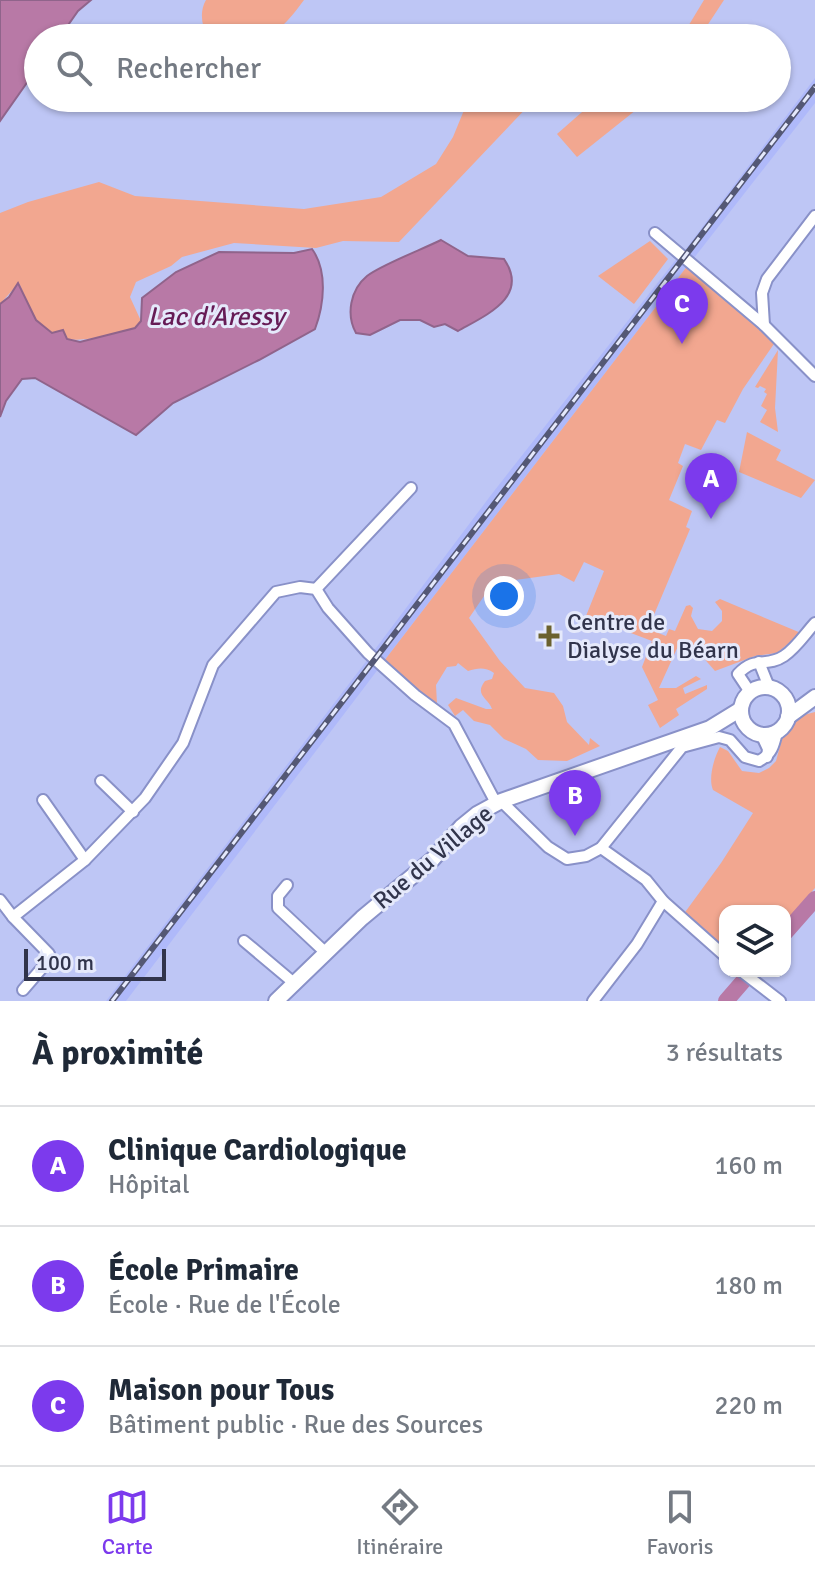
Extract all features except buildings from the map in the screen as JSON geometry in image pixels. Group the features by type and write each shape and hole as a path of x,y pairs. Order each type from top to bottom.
{"main road":[{"path":"760,687 815,697 769,733 747,727 741,709 750,692 760,687"},
{"path":"776,691 788,707 788,717"},
{"name":"Rue du Village","path":"276,1001 362,918 433,859 477,814 498,802 710,728 741,709"},
{"name":"Rue du Village","path":"710,728 747,727"}],"street":[{"path":"764,325 762,293 767,279 810,231 815,216"},
{"path":"655,233 764,325 815,376"},
{"path":"316,589 411,488"},
{"path":"13,917 85,860 133,812 183,743 213,665 276,592 300,587 316,589"},
{"path":"316,589 328,608 368,653 415,695 454,724 498,802 548,847 567,859 586,856 601,848 682,747 719,737 730,740 745,757 754,761 767,757 769,733"},
{"path":"750,692 738,674 750,663 776,660 786,655 815,623"},
{"path":"759,662 776,691"},
{"path":"101,781 133,812"},
{"path":"43,800 85,860"},
{"path":"601,848 646,880 663,901 719,951"},
{"path":"287,885 278,896 278,908 326,953"},
{"path":"0,900 49,954 48,961 23,990"},
{"path":"593,1001 637,944 663,901"},
{"path":"244,941 294,983"},
{"path":"749,977 780,1001"}],"shaded area":[{"path":"206,0 304,0 284,24 203,24 202,9"},
{"path":"704,0 724,0 708,24 689,24"},
{"path":"815,78 815,103 694,258 685,250"},
{"path":"463,112 523,112 399,242 343,241 316,248 234,243 182,257 171,266 136,282 130,297 141,321 135,328 95,338 68,339 44,329 35,318 19,283 0,304 0,213 28,202 99,182 135,196 304,209 381,197 436,164 453,137"},
{"path":"582,112 633,112 577,157 557,134"},
{"path":"650,241 668,259 634,304 598,276"},
{"path":"678,257 688,265 384,661 373,652 491,495"},
{"path":"688,265 776,341 743,389 725,423 717,420 701,450 685,444 678,463 683,466 669,500 692,511 686,527 690,529 648,629 666,636 669,629 675,631 686,606 690,605 693,608 691,616 698,629 712,631 722,621 722,611 715,602 720,599 801,633 777,653 755,656 715,671 701,655 679,644 659,688 676,688 696,676 701,679 683,688 685,694 707,685 707,689 676,709 679,715 660,728 648,705 658,700 642,667 652,641 586,616 604,571 584,562 574,582 559,574 493,583 469,618 500,661 525,688 554,693 563,706 567,722 589,745 590,738 600,746 567,761 538,760 526,749 504,739 490,725 474,721 463,710 455,716 448,705 456,698 492,709 481,690 494,673 481,669 468,671 458,663 447,667 436,685 437,704 432,704 384,661"},
{"path":"778,350 775,408 778,432 760,422 767,410 761,406 767,394 764,392 766,389 755,387"},
{"path":"747,432 781,450 776,460 815,480 801,498 739,472"},
{"path":"368,659 379,668 126,1001 106,1001"},
{"path":"815,712 815,888 791,915 791,905 719,905 719,947 683,915 753,813 713,790 711,774 716,757 720,747 728,751 742,771 759,773 776,761 782,739 800,716"}],"water":[{"path":"0,0 91,0 69,24 24,24 24,87 0,121"},
{"path":"441,240 468,256 504,259 511,272 512,284 501,303 458,331 445,324 434,327 420,320 400,320 370,335 356,333 351,318 351,303 361,282 382,267"},
{"name":"Lac d'Aressy","path":"312,249 320,267 323,288 315,329 173,403 136,435 35,378 22,379 6,401 0,417 0,304 18,283 36,320 52,333 63,330 67,339 80,342 135,328 141,321 142,298 176,272 219,252 294,253"}],"waterway":[{"path":"791,926 815,899"},
{"path":"726,1001 747,977"}],"railway":[{"path":"112,1001 815,87"}],"place":[{"name":"Maison pour Tous","path":"682,344"},
{"name":"Clinique Cardiologique","path":"711,519"},
{"name":"Centre de Dialyse du Béarn","path":"549,636"},
{"name":"École Primaire","path":"575,836"}]}
